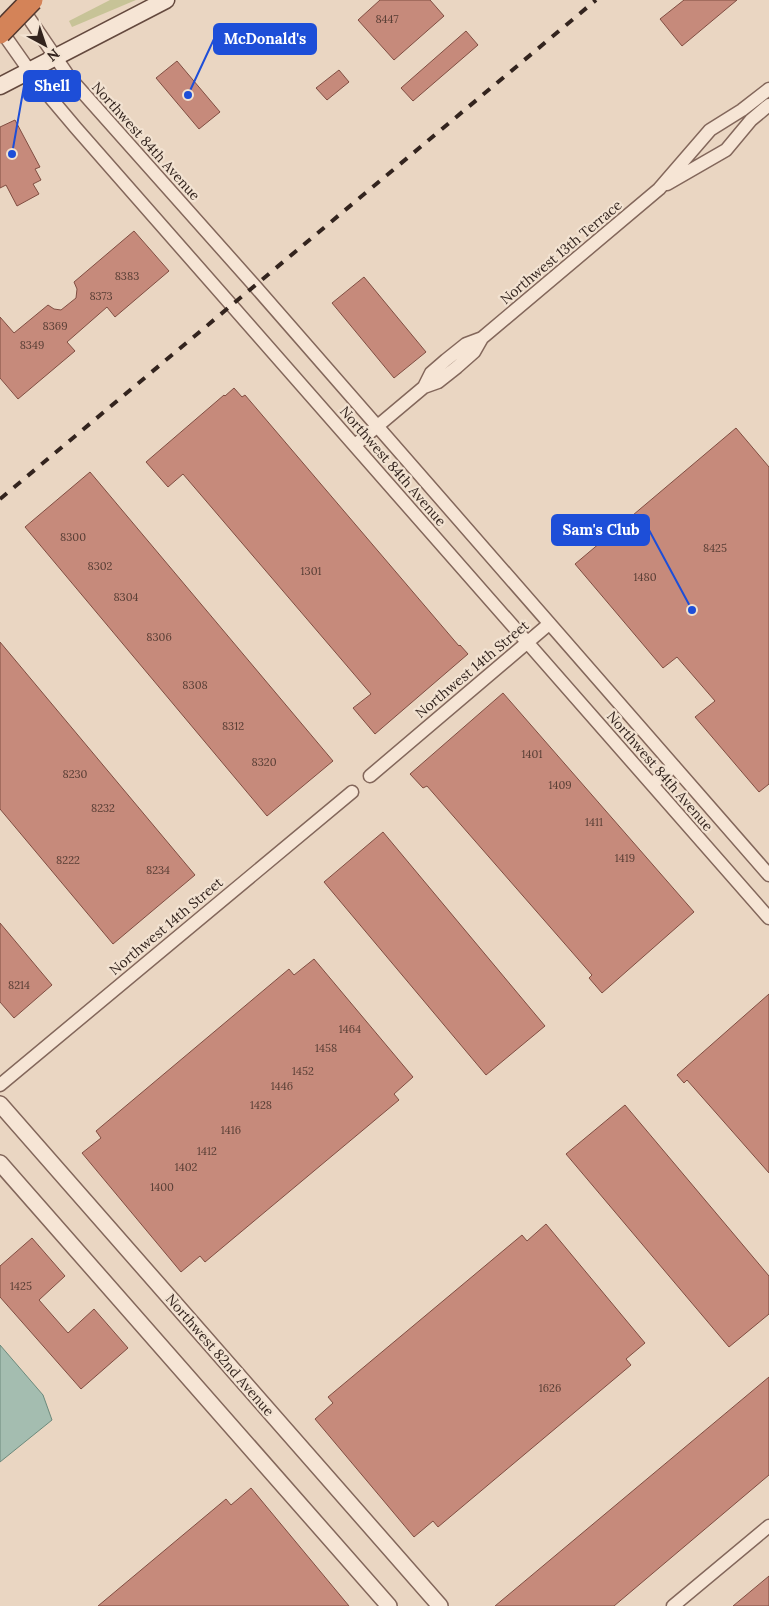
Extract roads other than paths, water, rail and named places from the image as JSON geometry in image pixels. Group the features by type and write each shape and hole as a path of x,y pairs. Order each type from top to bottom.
{"highway":[{"path":"0,31 27,4"}],"main road":[{"path":"0,19 27,4 40,0"},
{"path":"0,86 166,0"}],"street":[{"name":"Northwest 84th Avenue","path":"27,4 55,58 69,76 769,875"},
{"name":"Northwest 84th Avenue","path":"0,31 29,71 76,128 769,918"},
{"name":"Northwest 13th Terrace","path":"354,445 424,387 438,382 457,367 474,352 482,338 659,189 710,130 742,110 769,89"},
{"name":"Northwest 13th Terrace","path":"659,189 726,150 751,120 769,105"},
{"name":"Northwest 14th Street","path":"370,776 549,624"},
{"path":"652,784 674,766"},
{"name":"Northwest 14th Street","path":"0,1085 352,792"},
{"name":"Northwest 82nd Avenue","path":"0,1104 440,1606"},
{"path":"0,1162 389,1606"},
{"path":"673,1606 769,1526"}],"railway":[{"path":"0,499 596,0"}],"place":[{"name":"McDonald's","path":"188,95"},
{"name":"Shell","path":"12,154"},
{"name":"Sam's Club","path":"692,610"}]}
